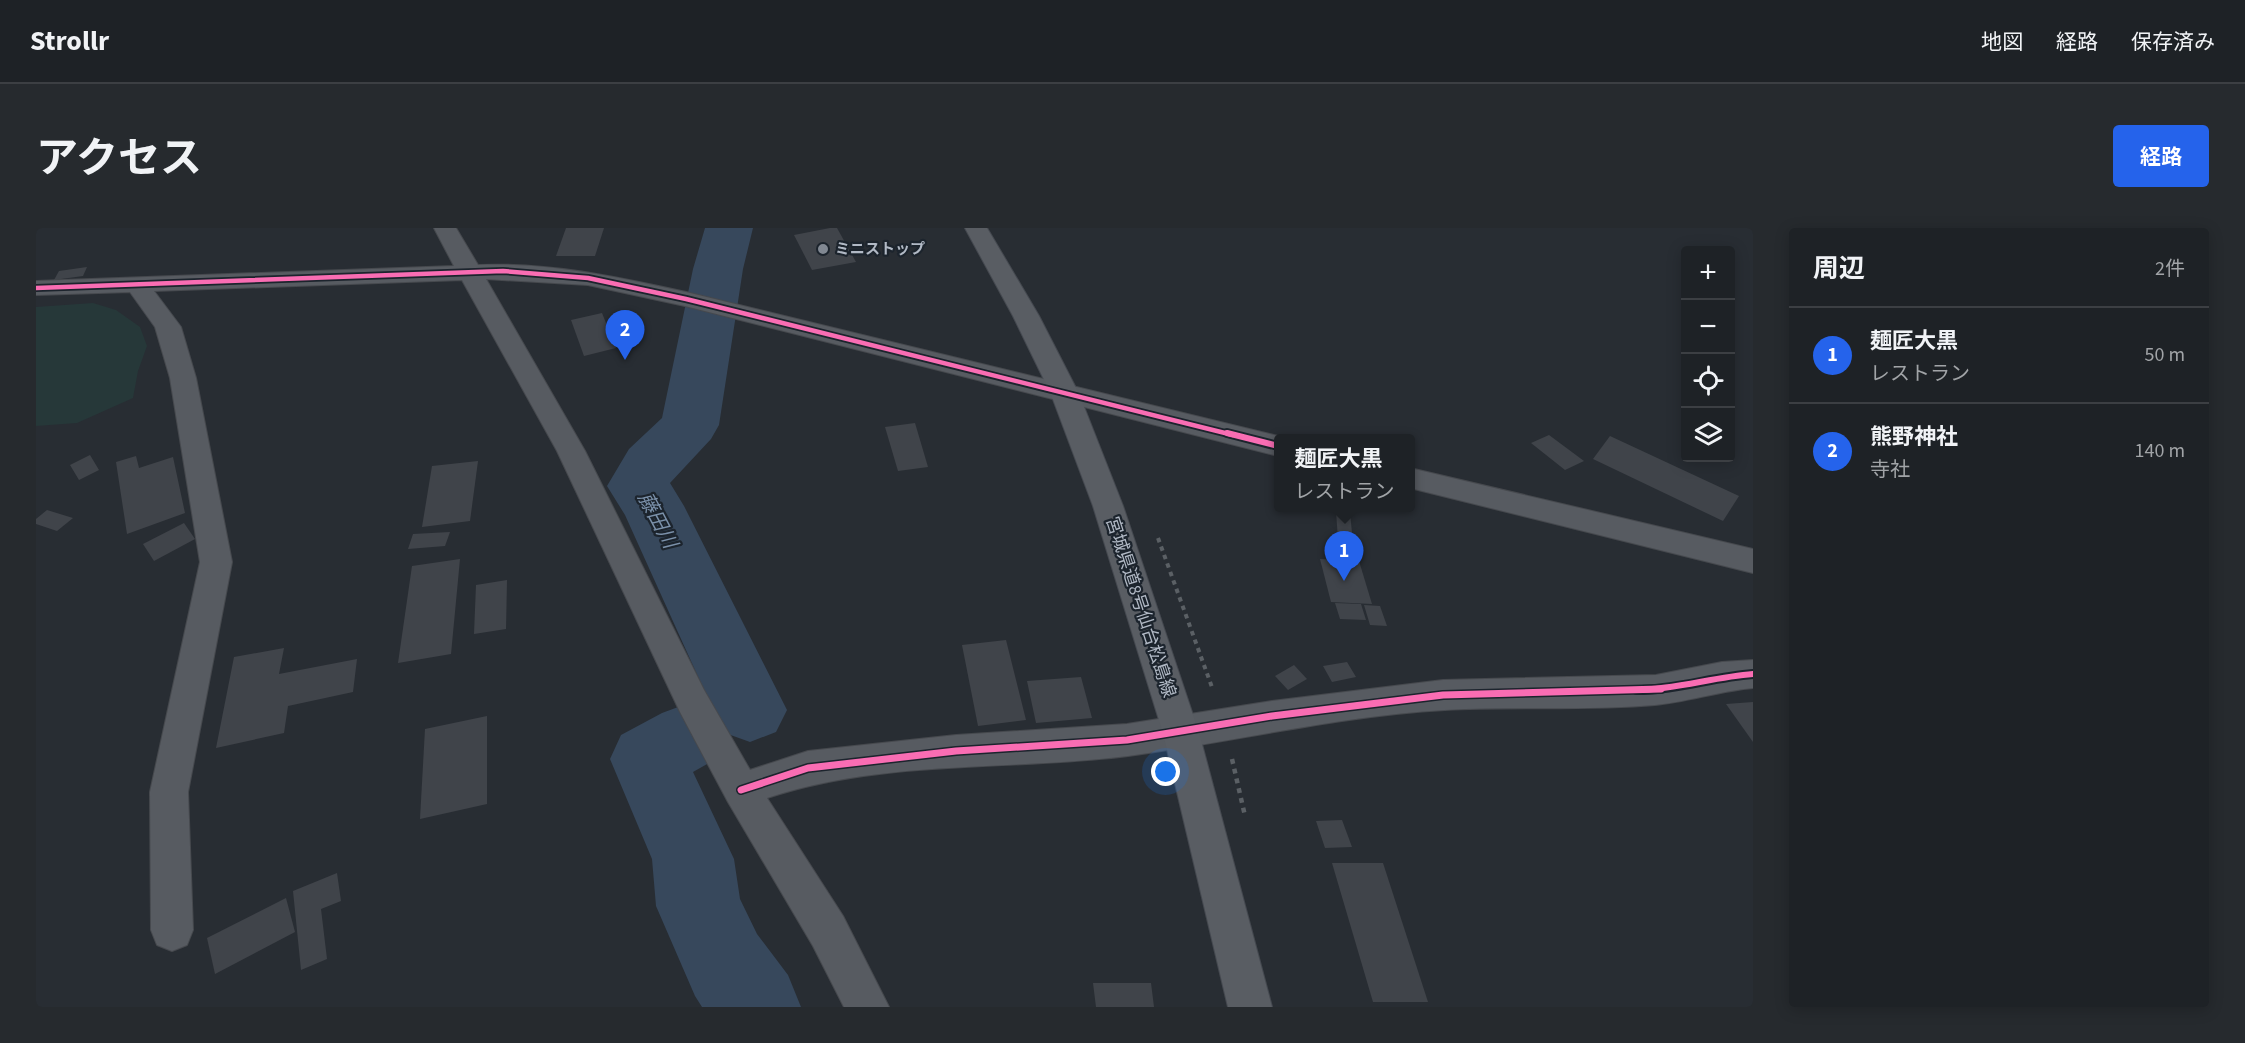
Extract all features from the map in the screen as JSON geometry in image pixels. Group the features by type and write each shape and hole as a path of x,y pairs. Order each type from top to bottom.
{"main road":[{"name":"宮城県道8号仙台松島線","path":"976,228 1026,316 1065,394 1108,506 1181,733 1250,1007"}],"street":[{"path":"445,228 467,271 571,451 692,701 741,790 828,931 867,1007"},
{"path":"36,288 467,271 546,273 588,278 686,299 1274,445"},
{"path":"137,284 168,327 183,378 216,562 169,792 172,930"},
{"path":"1415,479 1753,561"},
{"path":"741,790 808,768 956,751 1127,740 1181,733 1272,716 1443,695 1656,690 1722,675 1753,674"},
{"path":"828,931 839,1007"}],"shaded area":[{"path":"93,303 116,310 140,327 147,346 138,371 133,398 77,423 36,426 36,307"}],"building":[{"path":"566,228 604,228 595,256 556,256"},
{"path":"837,228 856,262 812,270 794,235"},
{"path":"87,267 83,276 54,280 59,271"},
{"path":"602,313 616,348 584,356 571,320"},
{"path":"915,423 928,467 898,471 885,427"},
{"path":"1549,435 1584,461 1565,470 1531,443"},
{"path":"1610,436 1739,496 1723,521 1593,459"},
{"path":"90,455 99,470 79,480 70,465"},
{"path":"136,456 139,468 173,457 185,513 127,534 116,462"},
{"path":"478,461 470,521 422,527 432,466"},
{"path":"47,510 73,518 57,531 36,524 36,519"},
{"path":"1336,512 1350,512 1353,544 1338,541"},
{"path":"184,523 195,539 154,561 143,544"},
{"path":"450,532 445,546 408,549 413,534"},
{"path":"460,559 451,654 398,663 412,566"},
{"path":"1320,559 1359,561 1372,604 1331,602"},
{"path":"507,580 506,629 474,634 476,585"},
{"path":"1335,603 1361,604 1366,620 1340,619"},
{"path":"1364,605 1380,606 1387,626 1370,625"},
{"path":"1006,640 1026,720 978,726 962,645"},
{"path":"284,648 279,674 357,659 353,692 288,706 284,733 216,748 234,657"},
{"path":"1347,662 1356,677 1332,682 1323,666"},
{"path":"1294,665 1307,679 1288,690 1275,676"},
{"path":"1081,677 1092,718 1036,723 1027,681"},
{"path":"1753,702 1753,742 1726,704"},
{"path":"487,716 487,804 420,819 425,729"},
{"path":"1342,820 1352,847 1325,848 1316,821"},
{"path":"1332,863 1383,863 1428,1002 1373,1002"},
{"path":"337,873 341,901 321,909 327,959 301,970 293,891"},
{"path":"286,898 295,932 215,974 207,938"},
{"path":"1093,983 1151,983 1154,1007 1096,1007"}],"waterway":[{"name":"藤田川","path":"729,228 718,269 690,425 650,464 638,486 653,506 750,710"},
{"name":"藤田川","path":"689,736 648,759 693,859 698,906 726,965 756,1007"}],"cycle path":[{"path":"36,288 503,271 588,278 686,299 1274,445"},
{"path":"741,790 808,768 956,751 1127,740 1272,716 1443,695 1656,690 1722,676 1753,674"}],"place":[{"name":"ミニストップ","path":"823,249"},
{"name":"熊野神社","path":"625,360"},
{"name":"麺匠大黒","path":"1344,581"}]}
